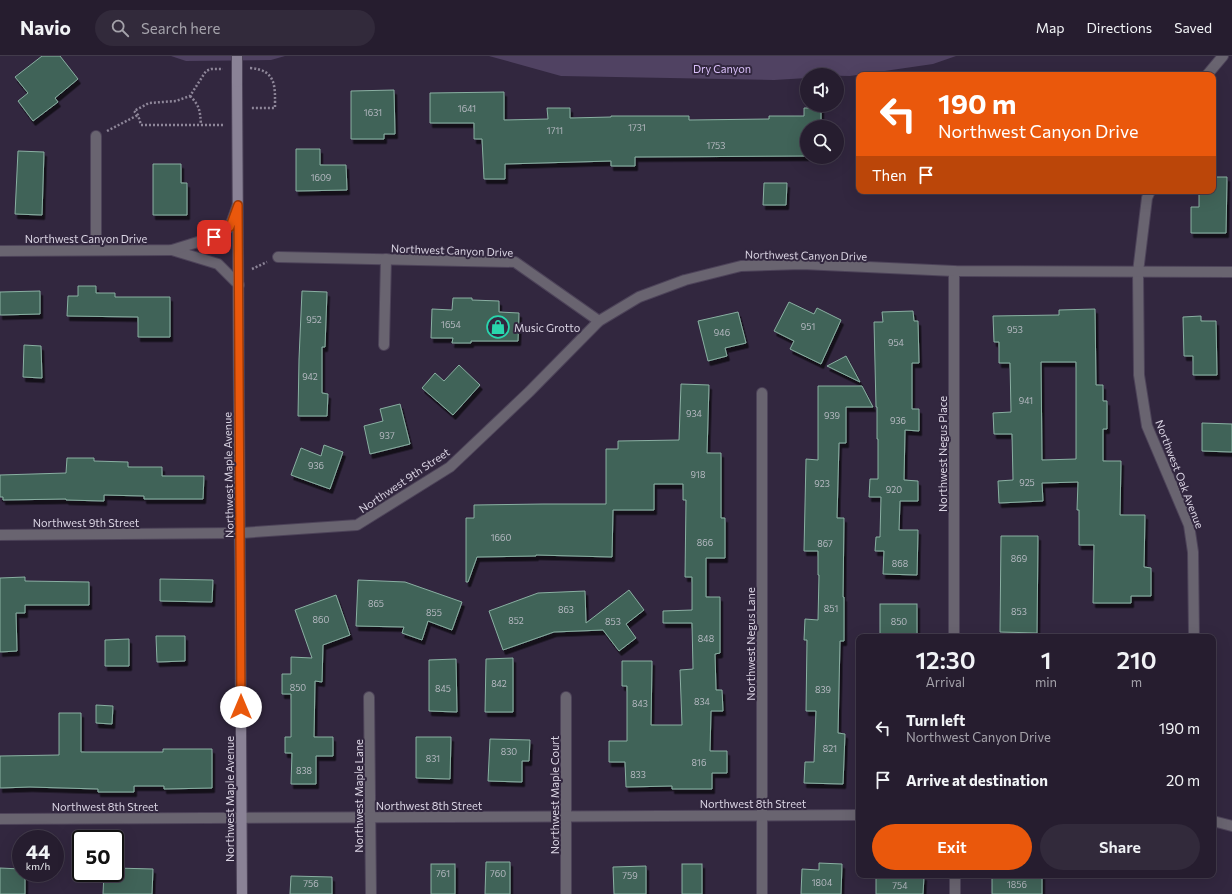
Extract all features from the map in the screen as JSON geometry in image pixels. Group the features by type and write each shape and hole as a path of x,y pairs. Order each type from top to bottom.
{"main road":[{"name":"Northwest Maple Avenue","path":"237,56 242,894"}],"street":[{"path":"1210,72 1223,56"},
{"path":"96,136 96,250"},
{"path":"1138,272 1149,194"},
{"name":"Northwest Canyon Drive","path":"172,250 214,237 230,227 238,205"},
{"name":"Northwest Canyon Drive","path":"0,251 172,250 218,264 238,280"},
{"name":"Northwest Canyon Drive","path":"278,257 515,262 599,321 639,297 685,280 741,266 802,264 954,271 1232,272"},
{"path":"384,345 386,260"},
{"name":"Northwest Negus Place","path":"954,271 954,634"},
{"name":"Northwest Oak Avenue","path":"1138,272 1139,375 1147,426 1189,525 1193,552 1194,634"},
{"name":"Northwest 9th Street","path":"0,535 241,533 357,525 450,466 529,392 599,321"},
{"name":"Northwest Negus Lane","path":"762,393 762,894"},
{"name":"Northwest Maple Lane","path":"369,697 371,894"},
{"name":"Northwest Maple Court","path":"566,697 566,894"},
{"name":"Northwest 8th Street","path":"0,819 856,814"},
{"path":"1216,822 1232,826"},
{"path":"955,878 955,894"}],"path":[{"path":"203,76 190,96 176,101 149,103 134,110 138,115 141,125 238,125"},
{"path":"190,96 197,103 200,111 201,125"},
{"path":"258,108 275,108"},
{"path":"96,136 138,115"},
{"path":"238,280 278,257"}],"green space":[{"path":"171,56 285,56 271,60 186,61"},
{"name":"Dry Canyon","path":"489,56 956,56 933,64 878,72 856,72 856,75 850,76 844,76 844,68 800,68 800,78 774,80 561,76"}],"building":[{"path":"42,56 60,56 78,79 55,98 58,102 33,121 18,101 28,93 15,77"},
{"path":"394,90 395,134 384,134 384,139 351,139 351,91"},
{"path":"504,92 504,120 548,119 547,108 570,108 570,118 611,116 689,116 689,120 769,119 769,116 804,116 804,112 821,112 821,120 800,120 800,156 635,157 635,166 611,166 611,161 505,164 505,179 484,179 482,139 474,139 474,123 430,123 430,93"},
{"path":"296,149 320,149 320,165 346,165 347,190 296,191"},
{"path":"18,151 44,152 42,215 15,214"},
{"path":"153,164 181,164 181,183 187,183 187,215 153,215"},
{"path":"1216,177 1227,177 1226,233 1191,233 1191,207 1199,207 1199,194 1216,194"},
{"path":"764,183 787,183 786,205 763,205"},
{"path":"78,286 96,286 96,293 115,293 115,297 170,297 170,337 138,337 138,317 67,316 68,296 78,296"},
{"path":"40,291 40,314 0,315 0,292"},
{"path":"302,291 327,292 325,347 322,347 322,393 328,394 327,416 298,416"},
{"path":"453,298 472,298 472,300 499,301 499,312 519,313 518,341 471,341 471,343 452,343 453,338 431,338 432,309 452,310"},
{"path":"789,302 814,314 817,308 841,320 821,364 790,349 794,341 774,331"},
{"path":"1095,309 1096,385 1103,385 1103,401 1107,401 1107,429 1103,429 1103,461 1121,461 1120,515 1145,515 1144,567 1151,568 1151,596 1131,596 1131,603 1093,603 1094,545 1079,545 1079,510 1077,510 1078,482 1042,483 1043,501 999,503 998,481 1013,480 1012,434 994,434 993,413 1011,412 1010,363 999,363 999,342 994,342 993,316 1059,315 1059,310","holes":["1041,362 1076,362 1076,459 1042,460"]},
{"path":"913,311 914,321 918,321 919,363 912,363 912,409 919,409 919,431 905,430 904,480 918,481 918,501 900,501 899,530 918,530 917,575 883,574 884,551 875,551 876,537 880,537 881,497 869,497 870,479 878,479 874,322 883,322 882,312"},
{"path":"738,312 746,343 725,348 727,356 708,361 698,321"},
{"path":"1201,316 1201,321 1216,321 1217,375 1193,375 1193,356 1184,356 1183,317"},
{"path":"24,345 41,346 42,378 23,377"},
{"path":"846,356 860,382 827,366"},
{"path":"459,365 480,385 453,415 422,388 435,373 444,381"},
{"path":"681,384 709,385 707,453 721,453 721,518 725,518 725,558 706,558 706,597 720,597 720,653 715,654 716,690 722,690 723,711 711,711 710,751 727,751 727,773 712,773 712,789 672,789 672,786 626,787 625,762 609,762 609,741 627,741 627,686 622,686 622,661 652,661 651,725 682,725 680,670 693,669 692,623 663,623 663,611 692,610 692,577 685,577 686,500 683,500 683,484 654,484 654,510 613,510 612,557 536,555 477,557 468,582 466,582 466,518 474,518 474,505 606,504 606,449 618,449 618,441 679,440"},
{"path":"818,386 862,386 873,407 846,407 846,443 839,443 837,518 844,518 844,641 840,641 838,733 845,734 843,784 804,783 805,762 814,762 816,711 806,711 807,640 804,640 805,619 818,620 818,551 804,551 806,459 818,460"},
{"path":"400,404 410,444 370,454 364,426 383,421 380,409"},
{"path":"1202,423 1232,424 1232,452 1202,451"},
{"path":"324,445 343,452 330,489 291,475 301,448 321,456"},
{"path":"67,458 94,458 94,461 128,462 128,467 162,467 162,476 204,476 203,499 144,499 144,496 104,495 104,501 66,499 3,500 3,497 0,497 0,475 66,473"},
{"path":"1001,536 1038,536 1037,633 1000,632"},
{"path":"25,577 25,581 89,582 89,605 25,605 25,613 16,613 17,651 0,652 0,578"},
{"path":"160,579 213,580 212,602 160,601"},
{"path":"358,580 405,582 462,602 452,630 428,621 422,640 402,633 404,627 356,626"},
{"path":"629,590 644,610 626,624 636,638 619,651 603,630 554,632 503,650 489,611 538,593 585,591 586,623"},
{"path":"336,595 350,635 323,645 322,682 315,681 314,737 333,737 333,756 316,756 316,784 291,784 292,753 285,753 285,737 291,737 291,694 282,694 282,674 291,674 291,657 312,658 295,610"},
{"path":"880,604 917,604 917,634 880,634"},
{"path":"156,636 185,636 185,661 157,662"},
{"path":"129,639 129,666 105,666 105,640"},
{"path":"513,658 513,712 485,712 486,659"},
{"path":"456,659 457,712 429,711 429,660"},
{"path":"96,705 113,706 112,724 96,723"},
{"path":"59,713 81,713 81,752 163,752 163,749 212,749 212,788 164,789 164,786 134,786 134,792 98,792 98,789 30,787 0,788 0,756 59,755"},
{"path":"416,737 451,737 450,779 416,778"},
{"path":"490,739 530,740 529,761 522,761 522,782 488,781"},
{"path":"486,862 510,862 510,894 485,894"},
{"path":"819,863 842,864 841,894 801,894 802,869 819,870"},
{"path":"431,864 455,864 455,894 431,894"},
{"path":"682,864 702,864 702,894 682,894"},
{"path":"646,866 646,894 614,894 613,867"},
{"path":"0,868 12,869 12,882 25,882 25,894 0,894"},
{"path":"124,868 153,869 152,894 103,894 104,882 124,882"},
{"path":"291,876 332,877 332,894 290,894"},
{"path":"876,878 924,878 923,894 876,894"},
{"path":"992,878 1042,878 1042,894 992,894"}],"place":[{"name":"Music Grotto","path":"498,327"}],"route":[{"path":"214,237 230,227 238,205 241,707"}]}
